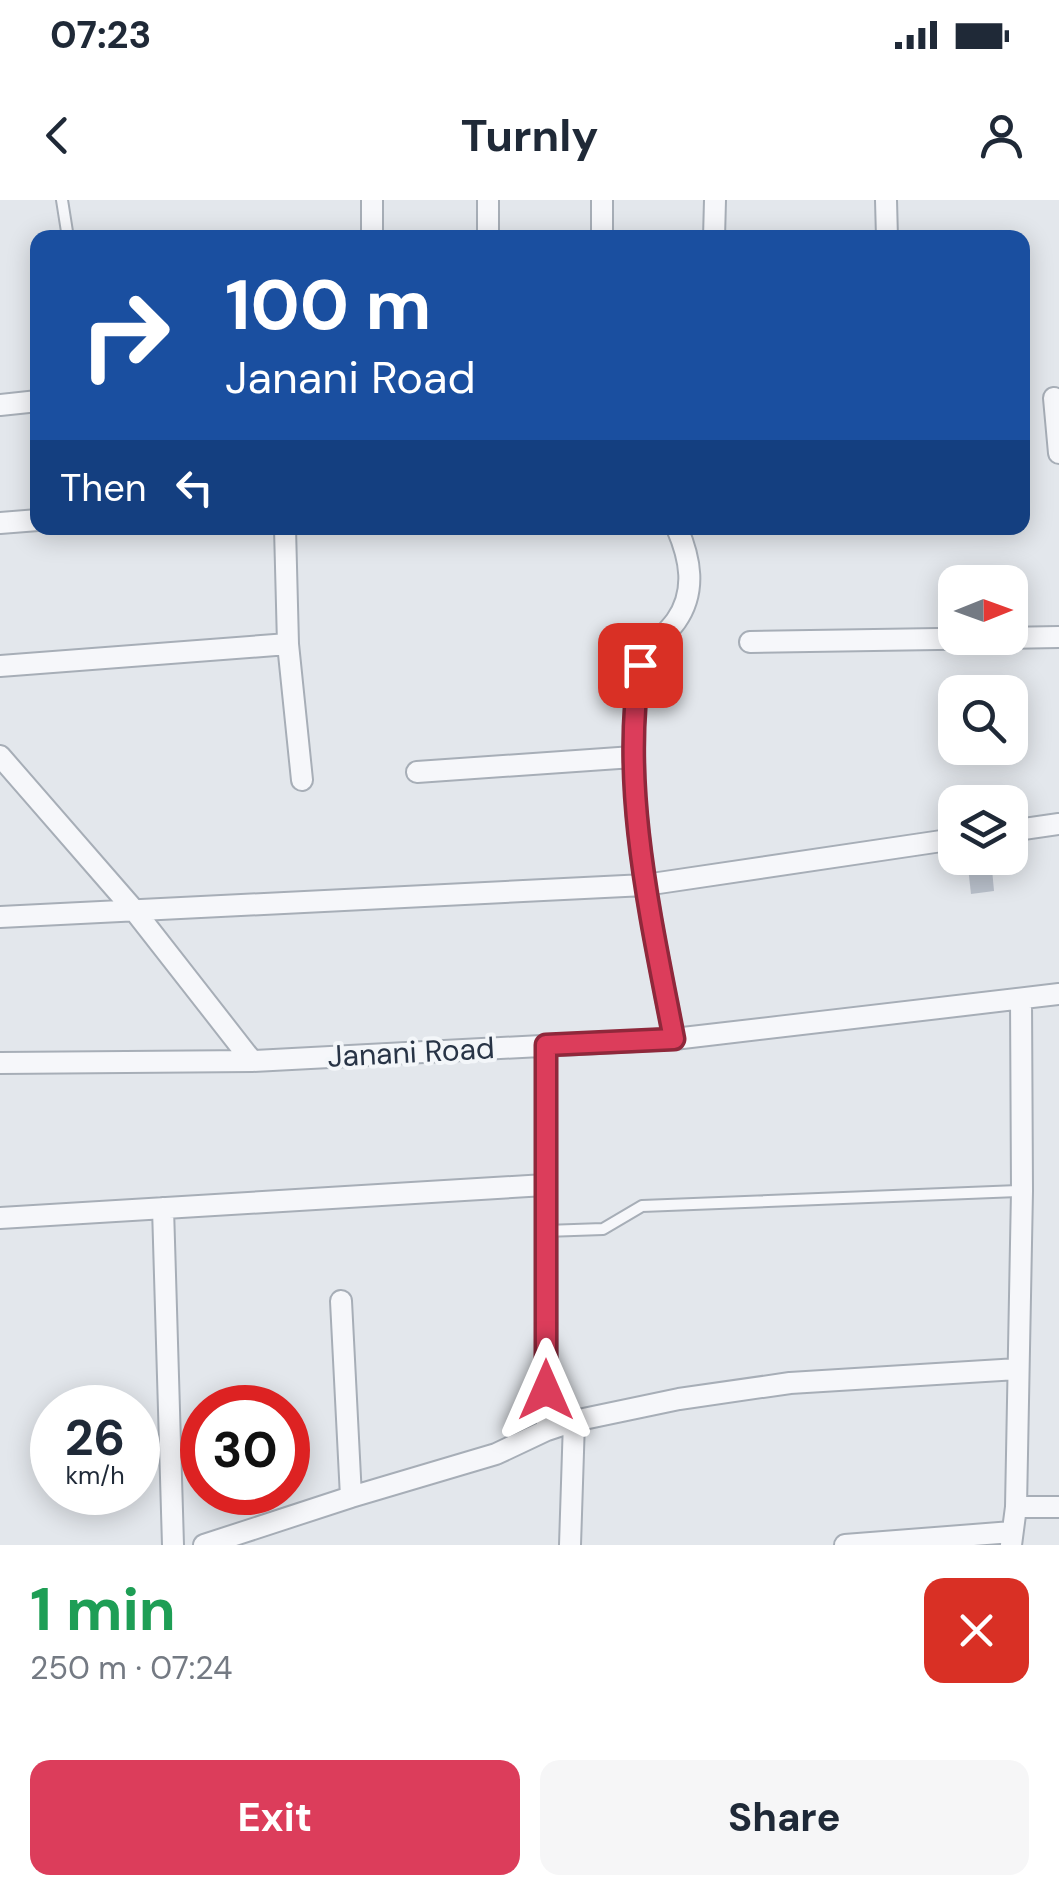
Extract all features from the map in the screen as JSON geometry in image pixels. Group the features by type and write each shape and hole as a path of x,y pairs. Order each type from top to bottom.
{"street":[{"path":"372,200 372,230"},
{"path":"488,200 488,230"},
{"path":"602,200 602,230"},
{"path":"714,230 715,200"},
{"path":"886,200 887,230"},
{"path":"1054,398 1059,453"},
{"path":"0,404 30,402"},
{"path":"0,523 30,521"},
{"path":"284,535 288,644 302,780"},
{"path":"674,1039 645,885 633,757 640,665 676,620 690,582 687,551 680,535"},
{"path":"750,642 1059,638"},
{"path":"0,666 288,644"},
{"path":"0,756 134,910 252,1061"},
{"path":"417,772 633,757"},
{"path":"1028,828 1059,824"},
{"path":"0,917 645,885 938,842"},
{"name":"Janani Road","path":"0,1063 252,1061 674,1039 1059,994"},
{"path":"844,1545 1012,1539 1016,1506 1022,1190 1022,1000"},
{"path":"546,1045 546,1430"},
{"path":"0,1218 545,1186"},
{"path":"163,1208 173,1545"},
{"path":"341,1301 351,1497"},
{"path":"204,1545 496,1454 574,1421 679,1399 790,1383 1018,1369"},
{"path":"570,1545 574,1421"},
{"path":"1016,1506 1059,1507"}],"lane":[{"path":"62,200 67,230"},
{"path":"546,1230 604,1229 642,1206 1022,1190"}],"building":[{"path":"969,875 993,875 994,891 971,894"}],"route":[{"path":"546,1390 546,1045 674,1039 645,885 633,757 640,665"}]}
